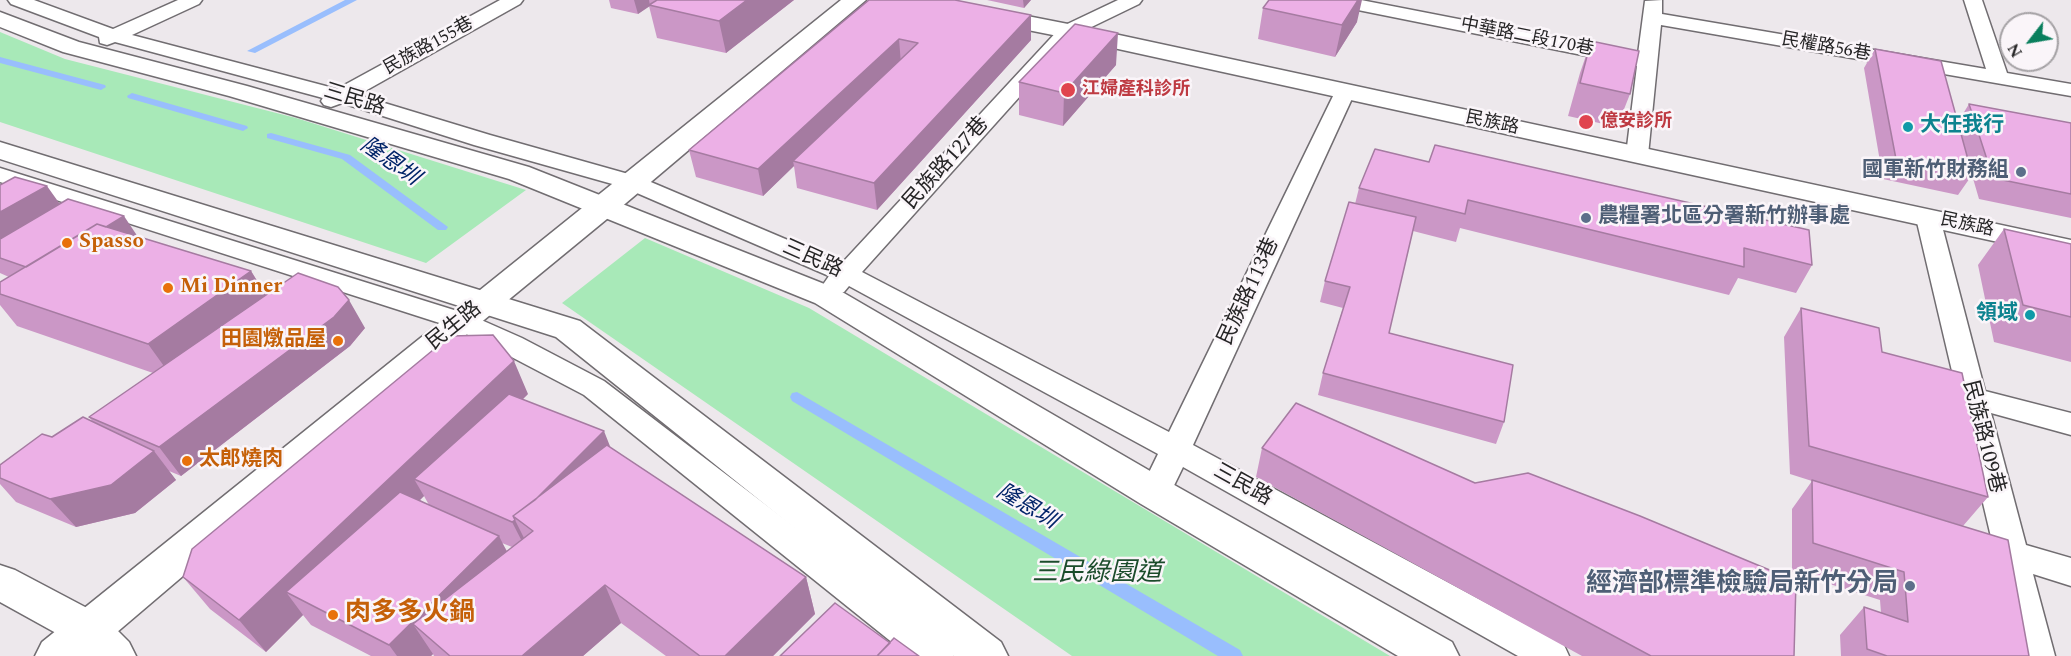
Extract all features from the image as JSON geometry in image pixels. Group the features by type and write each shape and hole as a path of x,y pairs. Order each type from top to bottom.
{"street":[{"name":"民生路","path":"87,647 473,311 603,208 631,182 855,0"},
{"name":"民族路","path":"912,0 1068,31 2071,249"},
{"name":"三民路","path":"0,18 83,50 312,112 519,173 603,208 836,285 1155,493 1437,656"},
{"path":"0,150 473,311 568,328 986,656"},
{"path":"0,582 87,647"}],"lane":[{"name":"三民路","path":"16,0 113,36 340,96 482,140 631,182 836,285 1175,449 1551,656"},
{"path":"83,50 193,0"},
{"name":"民族路155巷","path":"312,112 514,0"},
{"path":"1068,31 1132,0"},
{"path":"1973,0 1999,78"},
{"name":"中華路二段170巷","path":"1341,1 1647,62"},
{"path":"1637,155 1653,9"},
{"name":"民權路56巷","path":"1653,9 1999,78 2071,90"},
{"name":"民族路127巷","path":"836,285 1068,31"},
{"name":"民族路113巷","path":"1155,493 1345,92"},
{"path":"10,204 69,172"},
{"path":"0,175 473,311 594,388 936,656"},
{"name":"民族路109巷","path":"1928,218 2037,656"},
{"path":"1973,398 2071,424"},
{"path":"2011,554 2071,572"}],"green space":[{"path":"0,32 65,59 296,118 526,190 426,263 0,122"},
{"name":"三民綠園道","path":"645,238 809,308 1390,656 1072,656 562,303"}],"building":[{"path":"657,0 747,0 719,21 649,5"},
{"path":"869,0 955,0 1031,15 874,183 793,161 918,43 899,39 758,169 689,150"},
{"path":"1269,0 1358,0 1342,25 1263,8"},
{"path":"1075,24 1118,33 1064,93 1019,82"},
{"path":"1591,41 1639,51 1630,94 1580,83"},
{"path":"1875,49 1941,61 1972,174 1896,159"},
{"path":"1969,104 2071,123 2071,194 1993,178"},
{"path":"1435,145 1809,230 1812,265 1744,248 1744,267 1468,200 1465,214 1359,188 1375,149 1429,162"},
{"path":"15,177 47,186 0,212 0,185"},
{"path":"68,199 124,216 106,227 97,224 26,267 0,258 0,239"},
{"path":"1349,202 1416,217 1389,333 1513,365 1504,422 1323,373 1350,287 1325,281"},
{"path":"97,224 251,271 148,344 0,294 0,282"},
{"path":"2004,229 2071,244 2071,317 2023,305"},
{"path":"298,273 338,287 349,300 334,317 159,447 89,417"},
{"path":"1801,308 1879,328 1882,352 1962,373 1988,497 1809,446"},
{"path":"493,335 514,361 239,620 183,577 192,549 450,336"},
{"path":"509,394 604,431 535,500 513,516 515,520 512,522 414,479"},
{"path":"1296,403 1475,483 1528,473 1640,516 1796,581 1794,656 1651,656 1262,448"},
{"path":"83,417 154,451 111,485 50,499 0,478 0,465 42,434 52,437"},
{"path":"607,445 806,577 725,656 700,656 605,585 522,656 450,656 413,624 533,531 513,516"},
{"path":"1812,480 2008,540 2029,656 1887,656 1867,649 1864,607 1908,622 1904,572 1813,543"},
{"path":"400,492 499,536 389,645 286,592"},
{"path":"835,603 890,643 877,656 780,656"},
{"path":"894,638 919,656 877,656"}],"waterway":[{"path":"252,51 352,0"},
{"name":"隆恩圳","path":"0,60 101,87"},
{"name":"隆恩圳","path":"132,96 243,128"},
{"name":"隆恩圳","path":"271,136 346,157 442,227"},
{"name":"隆恩圳","path":"797,397 1234,656"}],"place":[{"name":"江婦產科診所","path":"1068,90"},
{"name":"億安診所","path":"1586,122"},
{"name":"大任我行","path":"1908,127"},
{"name":"國軍新竹財務組","path":"2021,172"},
{"name":"農糧署北區分署新竹辦事處","path":"1586,218"},
{"name":"Spasso","path":"67,243"},
{"name":"Mi Dinner","path":"168,288"},
{"name":"領域","path":"2030,315"},
{"name":"田園燉品屋","path":"338,341"},
{"name":"太郎燒肉","path":"187,461"},
{"name":"經濟部標準檢驗局新竹分局","path":"1910,586"},
{"name":"肉多多火鍋","path":"333,615"}]}
